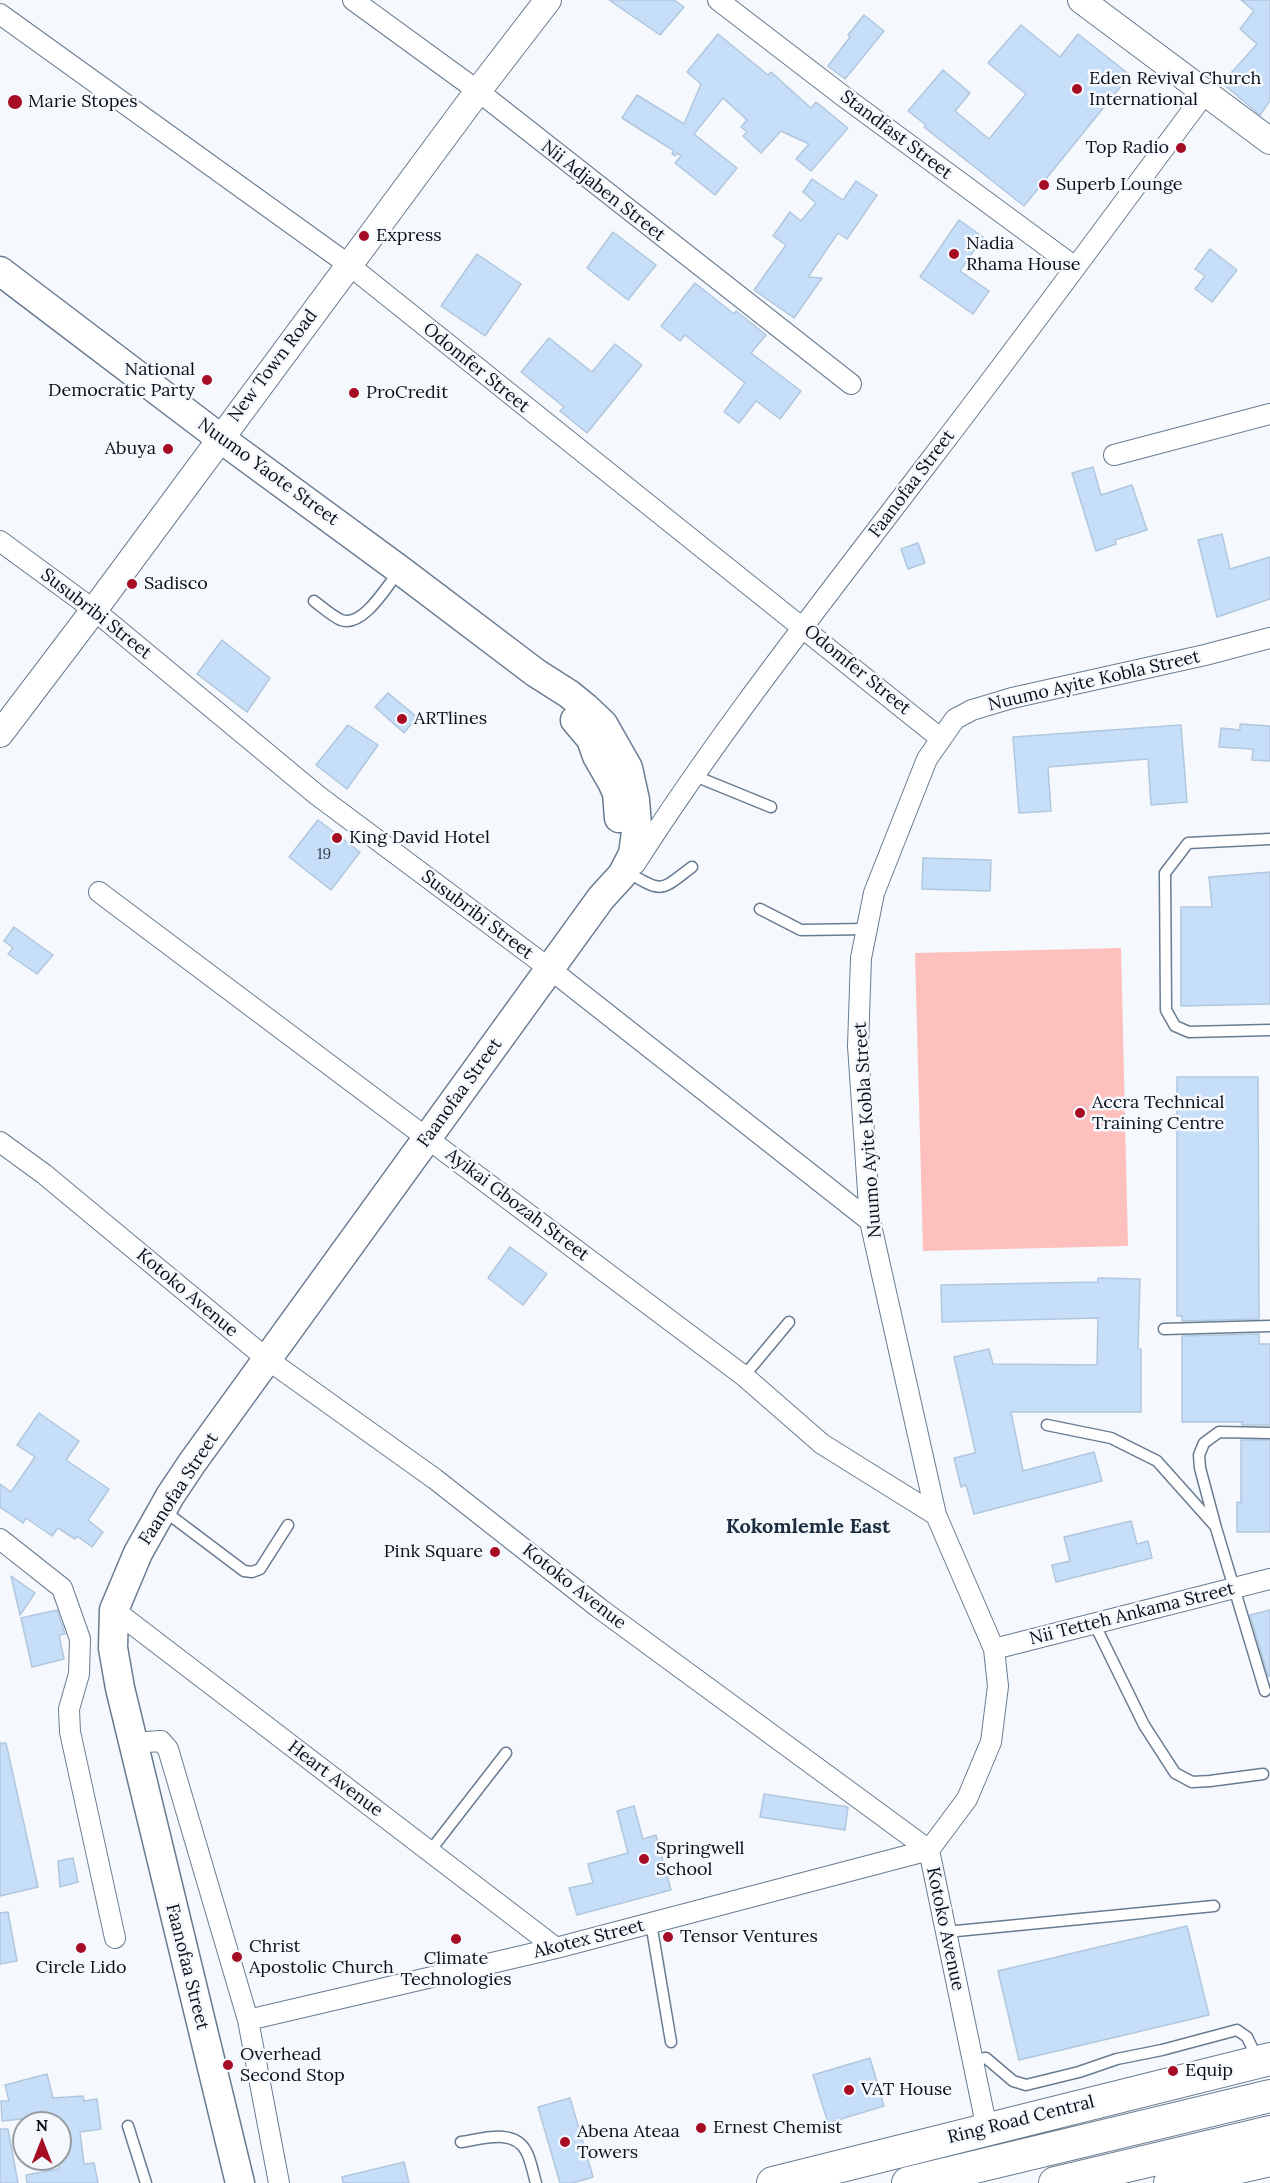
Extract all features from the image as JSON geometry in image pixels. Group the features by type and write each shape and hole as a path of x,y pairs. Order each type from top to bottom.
{"main road":[{"name":"Nuumo Yaote Street","path":"0,271 536,673 569,694 603,724 628,768 635,800 636,837 633,854 625,874 601,898"},
{"name":"Nuumo Yaote Street","path":"536,673 591,739 597,756 617,793 620,808 616,852 601,898"},
{"name":"Faanofaa Street","path":"240,2183 120,1688 113,1648 114,1610 138,1552 192,1463 601,898"},
{"name":"Ring Road Central","path":"773,2183 1264,2060"},
{"name":"Ring Road Central","path":"908,2183 1270,2096"},
{"path":"1054,2183 1270,2132"},
{"path":"1170,2183 1270,2160"}],"street":[{"name":"Nii Adjaben Street","path":"353,0 477,92 851,384"},
{"name":"New Town Road","path":"0,734 477,92 548,0"},
{"name":"Standfast Street","path":"718,0 843,96 1075,267"},
{"path":"1081,0 1270,141"},
{"name":"Odomfer Street","path":"0,14 349,265 940,738"},
{"name":"Faanofaa Street","path":"625,874 803,627 1206,92"},
{"path":"1114,455 1270,414"},
{"name":"Susubribi Street","path":"0,541 94,610 317,795 549,969 870,1221"},
{"name":"Nuumo Ayite Kobla Street","path":"929,1850 967,1799 991,1742 998,1686 994,1649 936,1515 870,1221 858,1046 861,958 874,892 927,759 955,719 972,710 1012,698 1205,655 1270,638"},
{"name":"Ayikai Gbozah Street","path":"99,892 744,1376 822,1444 936,1515"},
{"name":"Kotoko Avenue","path":"0,1142 44,1174 267,1359 435,1479 599,1608 929,1850 987,2129"},
{"path":"0,1539 62,1588 80,1639 79,1674 69,1709 70,1732 115,1938"},
{"name":"Nii Tetteh Ankama Street","path":"994,1649 1270,1579"},
{"name":"Heart Avenue","path":"114,1610 556,1948"},
{"path":"133,1743 161,1741 168,1749 248,2020 279,2183"},
{"name":"Akotex Street","path":"248,2020 556,1948 929,1850"}],"lane":[{"path":"314,601 340,620 355,620 365,614 400,570"},
{"path":"695,776 771,807"},
{"path":"1270,838 1188,843 1165,873 1164,908 1166,1010 1175,1026 1189,1032 1270,1030"},
{"path":"625,874 658,888 664,887 692,867"},
{"path":"760,909 801,930 867,929"},
{"path":"744,1376 789,1322"},
{"path":"1164,1329 1270,1326"},
{"path":"1047,1425 1111,1438 1157,1461 1216,1528"},
{"path":"1264,1691 1216,1528 1200,1468 1199,1455 1204,1443 1219,1432 1270,1432"},
{"path":"162,1510 244,1571 252,1572 260,1569 288,1525"},
{"path":"1094,1623 1144,1725 1175,1773 1192,1782 1263,1774"},
{"path":"430,1851 506,1753"},
{"path":"946,1932 1214,1906"},
{"path":"651,1923 671,2042"},
{"path":"973,2060 986,2058 1013,2081 1026,2085 1079,2072 1117,2059 1162,2050 1237,2030 1247,2037 1264,2060"},
{"path":"128,2126 146,2183"},
{"path":"461,2142 504,2136 519,2141 527,2152 536,2183"}],"shaded area":[{"path":"1121,948 1128,1246 923,1251 915,953"}],"building":[{"path":"609,0 674,0 684,7 660,35"},
{"path":"1241,0 1270,0 1270,101 1260,115 1222,83 1257,44 1240,29 1254,11"},
{"path":"864,15 884,31 845,79 828,66"},
{"path":"1021,25 1060,57 1078,34 1130,75 1024,206 924,127 926,125 908,111 943,70 970,93 955,111 989,139 1026,94 988,63"},
{"path":"718,34 768,75 771,72 811,108 816,102 848,128 811,171 796,159 809,144 781,131 761,153 743,136 747,132 741,127 747,120 723,98 694,134 737,168 715,195 675,163 681,156 677,153 675,156 672,154 674,151 622,118 637,95 684,124 701,84 687,72"},
{"path":"812,179 843,200 856,181 877,195 847,239 838,233 808,277 822,278 794,318 754,290 786,245 773,236 790,212 801,221 816,203 803,192"},
{"name":"Nadia Rhama House","path":"959,220 983,237 960,271 989,291 973,314 920,277"},
{"path":"613,232 656,265 628,300 587,268"},
{"path":"1210,249 1237,270 1212,302 1195,289 1205,276 1195,269"},
{"path":"477,254 521,284 485,336 441,306"},
{"path":"695,283 734,314 736,311 766,335 751,353 801,391 780,419 756,401 739,423 724,412 745,383 685,335 680,341 661,326"},
{"path":"549,338 592,372 615,344 642,365 587,433 560,411 564,407 521,372"},
{"path":"1093,467 1101,495 1132,485 1147,530 1115,540 1116,544 1096,551 1072,473"},
{"path":"1222,534 1230,569 1270,557 1270,599 1217,617 1198,540"},
{"path":"918,543 925,563 908,569 901,549"},
{"path":"222,640 270,678 247,712 197,674"},
{"path":"388,693 417,717 404,733 375,707"},
{"path":"1240,724 1270,726 1270,761 1252,760 1253,749 1219,747 1221,728 1240,730"},
{"path":"348,725 378,745 347,789 316,765"},
{"path":"1181,725 1187,802 1151,805 1148,759 1048,767 1051,811 1019,813 1013,737"},
{"path":"318,820 360,852 331,890 289,857"},
{"path":"923,858 991,860 990,891 922,889"},
{"path":"1270,872 1270,1004 1181,1006 1181,907 1212,907 1209,877"},
{"path":"14,927 53,955 37,974 8,954 13,948 4,941"},
{"path":"1177,1077 1258,1077 1259,1319 1182,1321 1182,1316 1177,1316"},
{"path":"510,1247 547,1274 523,1305 488,1278"},
{"path":"1098,1278 1140,1279 1138,1349 1141,1349 1141,1412 1011,1412 1023,1471 1094,1452 1102,1481 974,1514 966,1485 961,1487 954,1458 975,1453 975,1450 954,1357 989,1349 993,1364 1097,1365 1098,1318 942,1322 941,1285 1098,1282"},
{"path":"1259,1334 1259,1344 1270,1344 1270,1425 1242,1425 1242,1422 1182,1422 1182,1336"},
{"path":"39,1413 79,1441 66,1460 109,1489 88,1520 103,1532 92,1547 77,1536 75,1539 58,1528 52,1536 26,1518 23,1523 0,1507 0,1484 11,1492 35,1457 17,1445"},
{"path":"1241,1440 1270,1440 1270,1532 1237,1532 1237,1502 1241,1503"},
{"path":"1131,1521 1137,1544 1148,1541 1152,1558 1056,1582 1052,1565 1070,1561 1064,1537"},
{"path":"11,1576 35,1593 20,1615"},
{"path":"57,1610 65,1634 59,1635 64,1659 32,1667 21,1618"},
{"path":"1270,1610 1270,1676 1268,1676 1250,1615"},
{"path":"0,1743 6,1743 38,1887 0,1896"},
{"path":"764,1794 848,1807 845,1830 760,1817"},
{"path":"634,1806 643,1839 656,1835 671,1890 577,1915 569,1888 593,1883 588,1864 628,1853 617,1811"},
{"path":"73,1858 78,1882 60,1887 58,1861"},
{"path":"8,1912 17,1961 0,1964 0,1913"},
{"path":"1187,1926 1209,2015 1019,2060 998,1971"},
{"name":"VAT House","path":"870,2058 884,2106 828,2123 813,2075"},
{"path":"47,2074 53,2098 83,2096 84,2101 97,2099 101,2129 80,2132 84,2164 94,2163 98,2183 27,2183 26,2175 48,2171 72,2171 72,2111 12,2111 12,2120 2,2121 1,2101 9,2101 5,2085"},
{"name":"Abena Ateaa Towers","path":"570,2098 593,2177 573,2183 560,2183 538,2107"},
{"path":"0,2129 8,2129 12,2151 12,2171 16,2171 18,2183 0,2183"},
{"path":"404,2162 409,2183 343,2183 342,2177"}],"place":[{"name":"Eden Revival Church International","path":"1077,89"},
{"name":"Marie Stopes","path":"15,102"},
{"name":"Top Radio","path":"1181,148"},
{"name":"Superb Lounge","path":"1044,185"},
{"name":"Express","path":"364,236"},
{"name":"Nadia Rhama House","path":"954,254"},
{"name":"National Democratic Party","path":"207,380"},
{"name":"ProCredit","path":"354,393"},
{"name":"Abuya","path":"168,449"},
{"name":"Sadisco","path":"132,584"},
{"name":"ARTlines","path":"402,719"},
{"name":"King David Hotel","path":"337,838"},
{"name":"Accra Technical Training Centre","path":"1080,1113"},
{"name":"Pink Square","path":"495,1552"},
{"name":"Springwell School","path":"644,1859"},
{"name":"Tensor Ventures","path":"668,1937"},
{"name":"Climate Technologies","path":"456,1939"},
{"name":"Circle Lido","path":"81,1948"},
{"name":"Christ Apostolic Church","path":"237,1957"},
{"name":"Overhead Second Stop","path":"228,2065"},
{"name":"Equip","path":"1173,2071"},
{"name":"VAT House","path":"849,2090"},
{"name":"Ernest Chemist","path":"701,2128"},
{"name":"Abena Ateaa Towers","path":"565,2142"}],"district":[{"name":"Kokomlemle East","path":"808,1527"}]}
